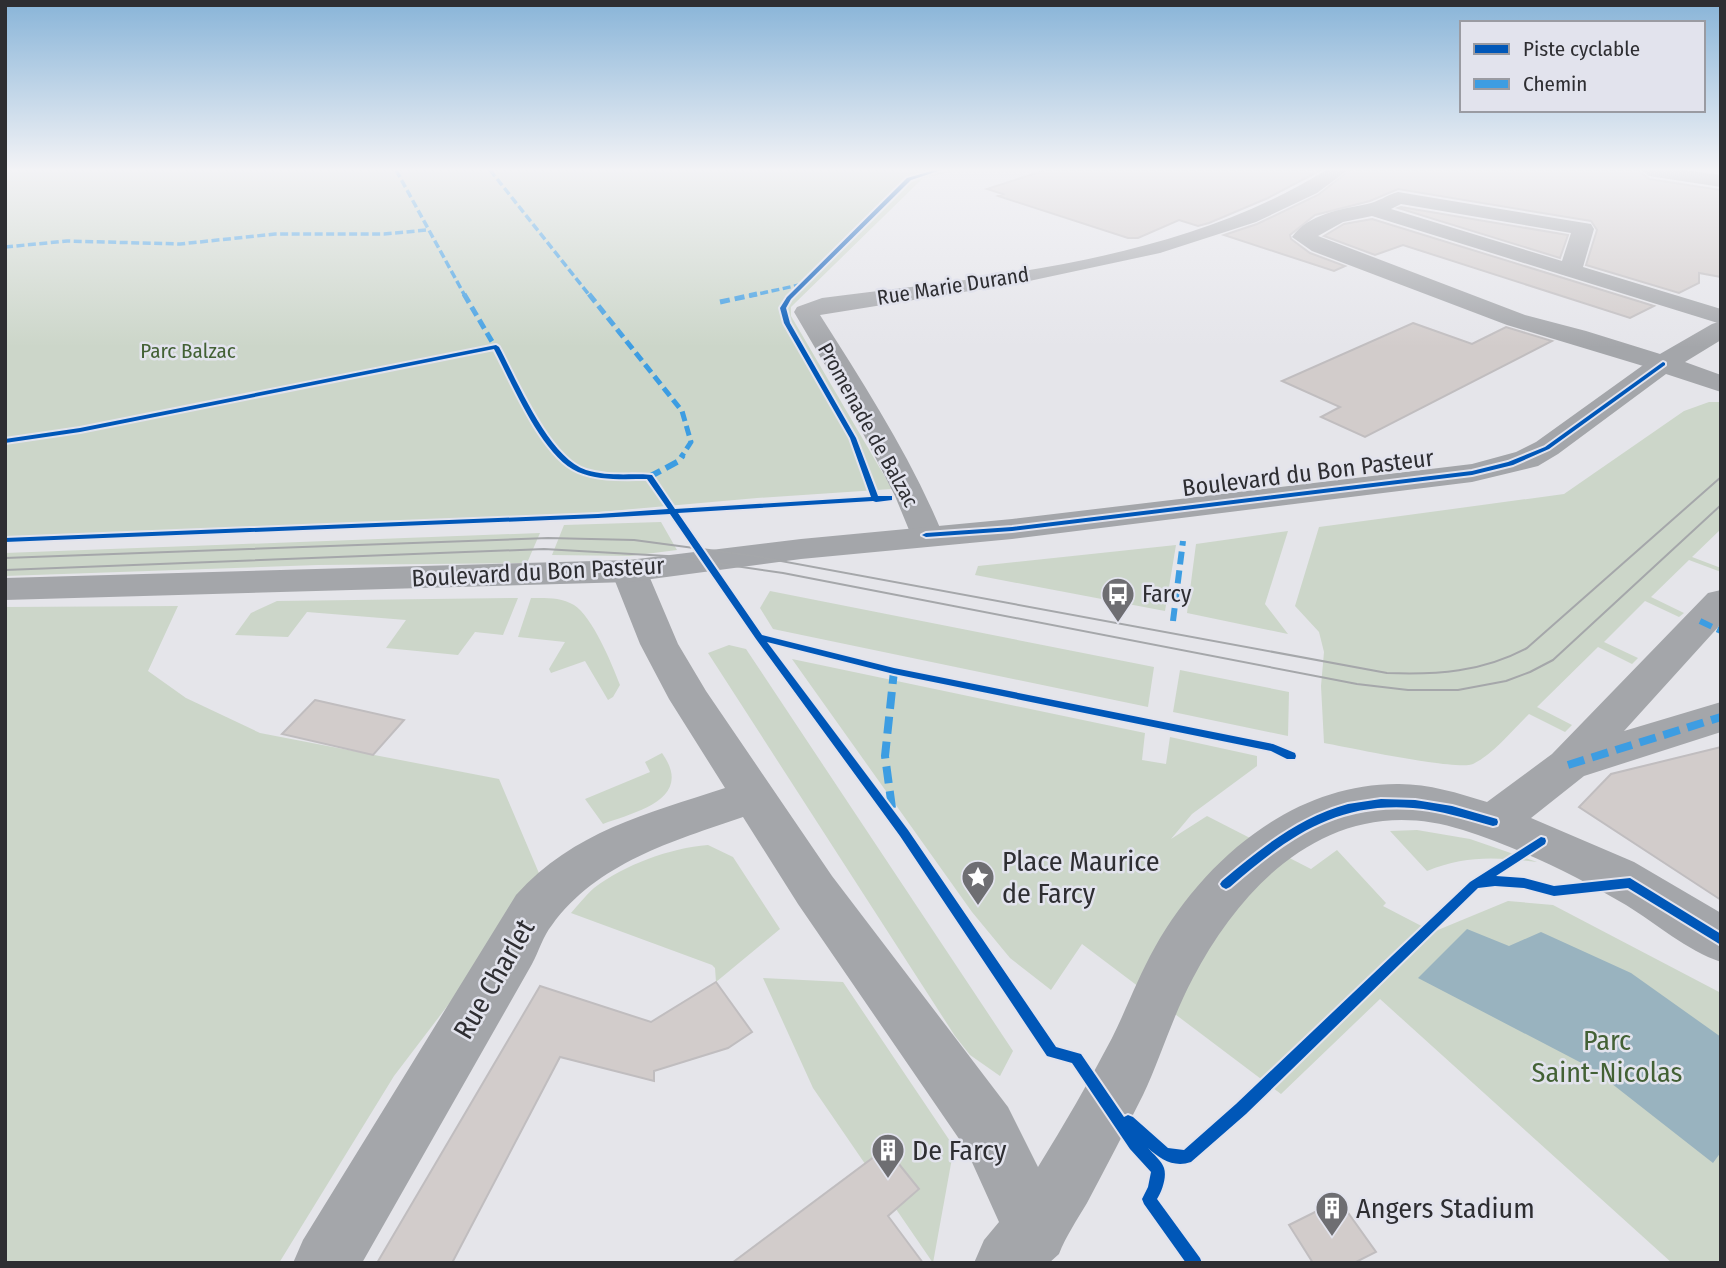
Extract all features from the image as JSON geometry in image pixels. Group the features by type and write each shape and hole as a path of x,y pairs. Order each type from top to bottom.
{"street":[{"name":"Rue Marie Durand","path":"808,316 806,312 814,306 999,281 1110,259 1202,236 1219,229"},
{"path":"1314,229 1303,237 1320,246 1516,320 1611,346 1720,384"},
{"path":"1435,229 1721,317"},
{"path":"1570,271 1583,229"},
{"name":"Promenade de Balzac","path":"808,316 862,404 911,496 926,536"},
{"path":"1465,326 1548,341 1611,346"},
{"name":"Boulevard du Bon Pasteur","path":"5,589 629,572 1472,473 1501,468 1527,459 1547,448 1663,364 1721,329"},
{"path":"629,572 659,644 752,796 815,890 987,1128 1021,1247"},
{"path":"1493,822 1568,765 1714,618"},
{"path":"1568,765 1721,717"},
{"name":"Rue Charlet","path":"326,1263 534,911 552,891 572,872 622,843 752,796"},
{"path":"1021,1247 1056,1198 1138,1045 1157,996 1187,939 1226,884 1251,862 1301,828 1352,806 1383,802 1418,803 1455,810 1493,822 1569,853 1630,883 1721,940"}],"green space":[{"name":"Parc Balzac","path":"5,229 871,229 791,307 791,316 892,489 498,521 5,540"},
{"path":"1709,402 1721,402 1721,529 1692,557 1721,568 1721,572 1689,560 1651,597 1684,613 1679,617 1645,601 1604,642 1638,658 1632,664 1598,647 1537,707 1572,725 1565,732 1529,714 1489,754 1473,764 1463,765 1324,743 1321,686 1324,652 1319,632 1295,606 1319,527 1564,494 1684,411"},
{"path":"661,522 677,550 630,556 552,555 564,525"},
{"path":"1288,531 1265,604 1288,634 1187,613 1196,544"},
{"path":"540,533 527,563 318,565 5,576 5,553"},
{"path":"1176,545 1165,611 975,575 978,566"},
{"path":"770,591 1154,667 1148,707 773,629 760,608"},
{"path":"518,598 503,635 475,632 458,655 386,648 406,620 307,612 288,637 235,635 251,613 277,601"},
{"path":"531,598 564,601 574,605 588,619 620,685 613,697 608,700 585,661 551,673 549,669 565,642 518,637"},
{"path":"178,606 148,671 186,698 260,733 499,779 544,885 394,1076 279,1263 5,1263 5,607"},
{"path":"729,645 746,649 1013,1051 1000,1076 970,1055 955,1036 708,653"},
{"name":"Parc Saint-Nicolas","path":"792,659 1145,733 1142,760 1166,764 1170,737 1257,756 1257,766 1192,814 1171,839 1207,816 1311,869 1337,850 1386,903 1383,906 1433,932 1508,901 1553,905 1721,993 1721,1263 1672,1263 1380,999 1281,1094 1082,944 1051,990 1010,958 972,912"},
{"path":"1180,670 1289,692 1288,736 1173,712"},
{"path":"662,753 670,769 671,782 667,793 645,808 603,824 585,799 650,772 645,762"},
{"path":"1417,830 1470,839 1537,862 1508,859 1468,860 1427,871 1390,831"},
{"path":"708,845 733,857 780,929 716,982 715,968 712,965 571,913 594,888 633,865 678,850"},
{"path":"763,978 843,982 954,1147 933,1263 813,1088"}],"water":[{"path":"1467,929 1509,946 1541,932 1631,973 1721,1037 1721,1152 1713,1163 1593,1069 1418,978"}],"building":[{"path":"1101,229 1158,229 1138,238 1128,238"},
{"path":"1241,229 1297,229 1290,235 1291,239 1310,253 1345,266 1334,271 1224,235"},
{"path":"1335,229 1405,229 1654,306 1630,318 1403,245 1375,255 1324,236"},
{"path":"1467,229 1533,229 1568,235 1560,258"},
{"path":"1721,229 1721,277 1699,273 1699,283 1679,293 1586,265 1597,230"},
{"path":"1413,323 1472,344 1506,327 1552,341 1365,437 1321,417 1340,407 1282,381"},
{"path":"315,700 404,720 373,755 282,734"},
{"path":"1721,747 1721,900 1579,807 1611,774"},
{"path":"716,982 752,1032 728,1048 654,1071 654,1081 560,1057 452,1263 377,1263 540,986 651,1022"},
{"path":"886,1148 919,1189 888,1216 923,1263 732,1263"},
{"name":"Angers Stadium","path":"1339,1200 1376,1252 1354,1263 1313,1263 1289,1225"}],"tram line":[{"path":"5,558 548,538 634,540 754,556 1387,673 1424,673 1476,667 1527,648 1721,477"},
{"path":"5,570 544,549 667,556 783,573 1357,684 1408,690 1458,690 1506,681 1553,660 1721,505"}],"marked path":[{"path":"427,229 497,350"},
{"path":"537,229 682,411 691,442 679,461 649,477"},
{"path":"5,247 67,241 180,244 275,234 384,234 427,230"},
{"path":"720,302 799,285"},
{"path":"1173,621 1183,541"},
{"path":"1700,621 1721,631"},
{"path":"892,808 885,756 894,671"},
{"path":"1568,765 1721,717"}],"cycle path":[{"path":"858,229 789,298 783,308 787,323 853,438 876,500"},
{"path":"5,441 80,430 496,347 549,443 570,465 598,475 649,477 759,637 904,833 1052,1052 1076,1058 1135,1144 1158,1170 1155,1189 1149,1199 1195,1263"},
{"path":"926,535 1012,529 1492,469 1547,448 1663,364"},
{"path":"5,540 598,516 889,498"},
{"path":"759,637 894,671 1273,748 1291,756"},
{"path":"1226,884 1290,834 1320,818 1350,808 1381,803 1415,804 1452,810 1493,822"},
{"path":"1128,1122 1165,1154 1186,1157 1241,1109 1474,885 1541,841"},
{"path":"1480,884 1495,881 1524,883 1554,891 1630,883 1721,940"}],"place":[{"name":"Farcy","path":"1118,624"},
{"name":"Place Maurice de Farcy","path":"978,907"},
{"name":"De Farcy","path":"888,1180"},
{"name":"Angers Stadium","path":"1332,1238"}]}
